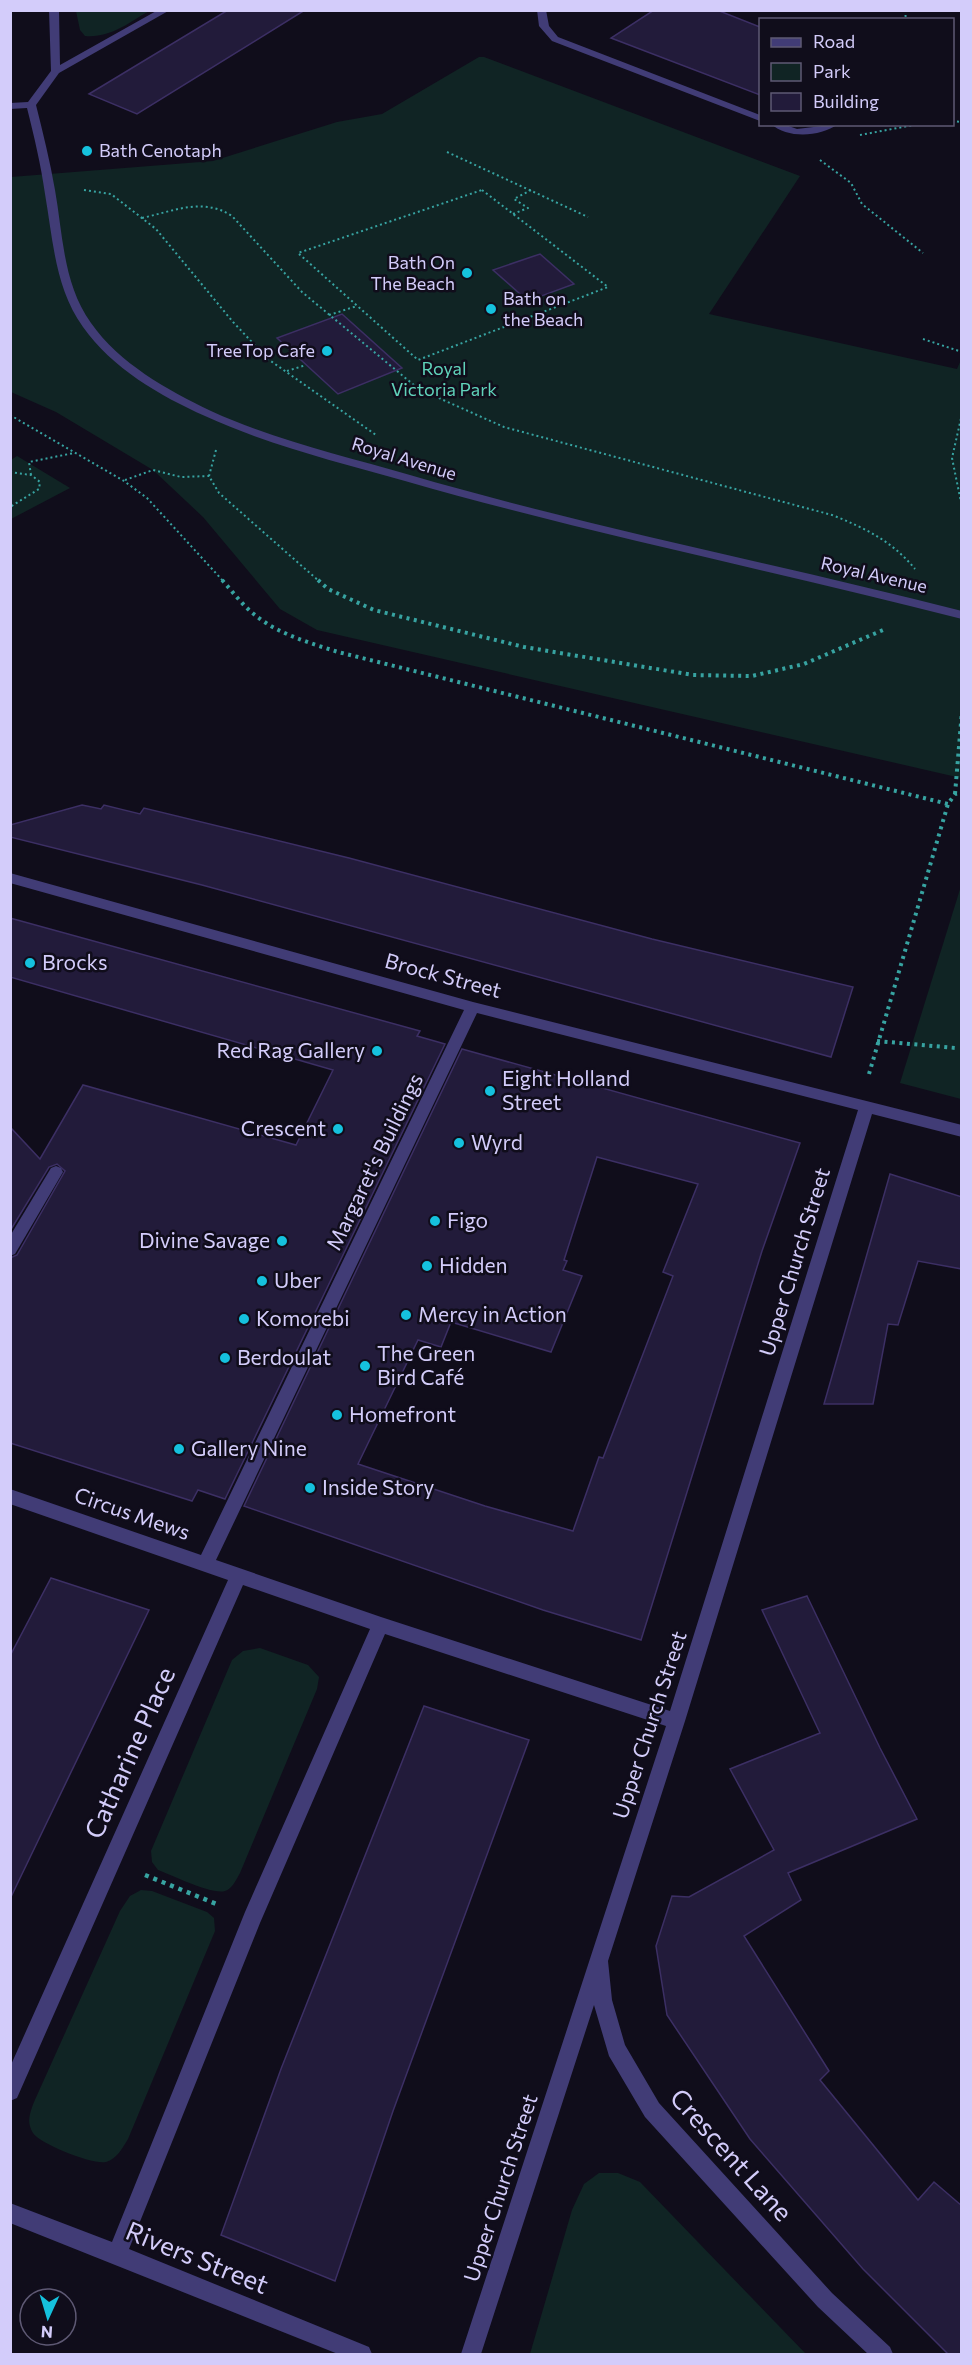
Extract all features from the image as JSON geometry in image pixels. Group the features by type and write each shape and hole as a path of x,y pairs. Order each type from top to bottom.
{"street":[{"path":"54,10 56,71"},
{"path":"10,106 32,105 56,71 166,10"},
{"path":"541,10 544,26 555,39 759,118"},
{"name":"Royal Avenue","path":"32,105 50,192 64,279 80,315 101,342 140,373 186,403 233,423 456,494 962,615"},
{"path":"778,126 782,129 801,133 827,126"},
{"name":"Brock Street","path":"10,878 472,1007 962,1131"},
{"name":"Margaret's Buildings","path":"206,1563 472,1007"},
{"name":"Upper Church Street","path":"471,2355 676,1721 866,1108"},
{"path":"10,1250 56,1172"},
{"name":"Circus Mews","path":"10,1496 239,1575"},
{"path":"239,1575 381,1625 676,1721"},
{"name":"Catharine Place","path":"10,2091 239,1575"},
{"path":"117,2253 252,1919 381,1625"},
{"name":"Crescent Lane","path":"600,1958 602,2000 616,2049 652,2110 825,2300 883,2355"},
{"name":"Rivers Street","path":"10,2213 117,2253 362,2355"}],"path":[{"path":"801,133 801,145 851,183 861,204 923,253"},
{"path":"447,152 588,217"},
{"path":"50,192 94,190 111,194 156,229 232,322 268,359 382,439"},
{"path":"482,190 608,287 418,360 357,306 298,253 482,190"},
{"path":"513,214 528,208 514,199 531,190"},
{"path":"142,218 203,205 218,207 232,216 302,292 415,386 504,427 832,515 874,531 900,550 916,571"},
{"path":"329,315 357,306"},
{"path":"923,339 962,352"},
{"path":"286,372 306,364"},
{"path":"962,414 952,458 962,507"},
{"path":"10,415 124,481 147,498 254,615 296,639 338,652 948,804"},
{"path":"233,423 218,444 210,465 209,476 219,493 328,589 374,610 524,647 693,675 752,676 804,664 936,608"},
{"path":"31,475 29,462 75,452"},
{"path":"124,481 153,470 181,477 209,476"},
{"path":"10,472 31,475 40,482 39,489 10,507"},
{"path":"866,1108 869,1076 877,1041 948,804 955,794 962,711"},
{"path":"955,794 962,792"},
{"path":"877,1041 956,1048"},
{"path":"111,1861 252,1919"}],"green space":[{"path":"76,10 149,11 111,32 85,36 80,30"},
{"name":"Royal Victoria Park","path":"479,57 800,176 709,314 957,369 961,360 961,778 317,630 280,609 203,517 153,470 56,412 11,392 11,177 213,161 337,122 382,114"},
{"path":"17,456 70,488 11,519 11,460"},
{"path":"961,886 962,1099 900,1083"},
{"path":"260,1648 308,1665 319,1677 317,1689 240,1873 234,1884 227,1890 211,1890 158,1870 152,1862 151,1851 232,1660 243,1651"},
{"path":"141,1890 152,1891 207,1912 214,1918 215,1931 128,2139 113,2158 106,2162 99,2162 56,2148 38,2138 33,2133 29,2118 34,2102 120,1911 130,1896"},
{"path":"599,2173 618,2173 640,2182 806,2354 530,2354 572,2210 584,2184"}],"building":[{"path":"228,10 305,10 137,114 89,94"},
{"path":"654,10 717,10 759,27 759,95 611,38"},
{"path":"540,254 574,284 528,301 493,270"},
{"path":"342,314 402,368 338,394 277,338"},
{"path":"82,805 101,809 104,805 140,814 144,808 349,858 652,939 853,987 831,1057 202,885 10,837 10,825"},
{"path":"10,918 420,1031 417,1036 445,1044 225,1499 198,1490 192,1501 10,1443 10,1258 17,1255 65,1171 57,1164 49,1167 10,1231 10,1127 40,1159 83,1085 296,1145 333,1070 10,977"},
{"path":"462,1049 800,1143 762,1251 641,1640 543,1610 244,1506","holes":["597,1157 698,1184 663,1272 673,1276 603,1458 599,1457 573,1531 485,1506 358,1464 418,1340 441,1347 451,1322 551,1352 582,1276 563,1270 567,1261 564,1260"]},
{"path":"890,1174 962,1197 962,1269 918,1261 898,1325 888,1324 873,1404 824,1404"},
{"path":"51,1578 149,1610 10,1899 10,1656"},
{"path":"807,1596 917,1819 788,1873 801,1900 744,1936 829,2071 820,2080 918,2200 934,2182 962,2206 962,2355 949,2355 863,2269 750,2139 667,2015 656,1946 672,1896 689,1897 774,1850 730,1769 820,1733 762,1610"},
{"path":"424,1706 529,1740 393,2111 335,2281 221,2235 281,2069"}],"place":[{"name":"Bath Cenotaph","path":"87,151"},
{"name":"Bath On The Beach","path":"467,273"},
{"name":"Bath on the Beach","path":"491,309"},
{"name":"TreeTop Cafe","path":"327,351"},
{"name":"Brocks","path":"30,963"},
{"name":"Red Rag Gallery","path":"377,1051"},
{"name":"Eight Holland Street","path":"490,1091"},
{"name":"Crescent","path":"338,1129"},
{"name":"Wyrd","path":"459,1143"},
{"name":"Figo","path":"435,1221"},
{"name":"Divine Savage","path":"282,1241"},
{"name":"Hidden","path":"427,1266"},
{"name":"Uber","path":"262,1281"},
{"name":"Mercy in Action","path":"406,1315"},
{"name":"Komorebi","path":"244,1319"},
{"name":"Berdoulat","path":"225,1358"},
{"name":"The Green Bird Café","path":"365,1366"},
{"name":"Homefront","path":"337,1415"},
{"name":"Gallery Nine","path":"179,1449"},
{"name":"Inside Story","path":"310,1488"}]}
